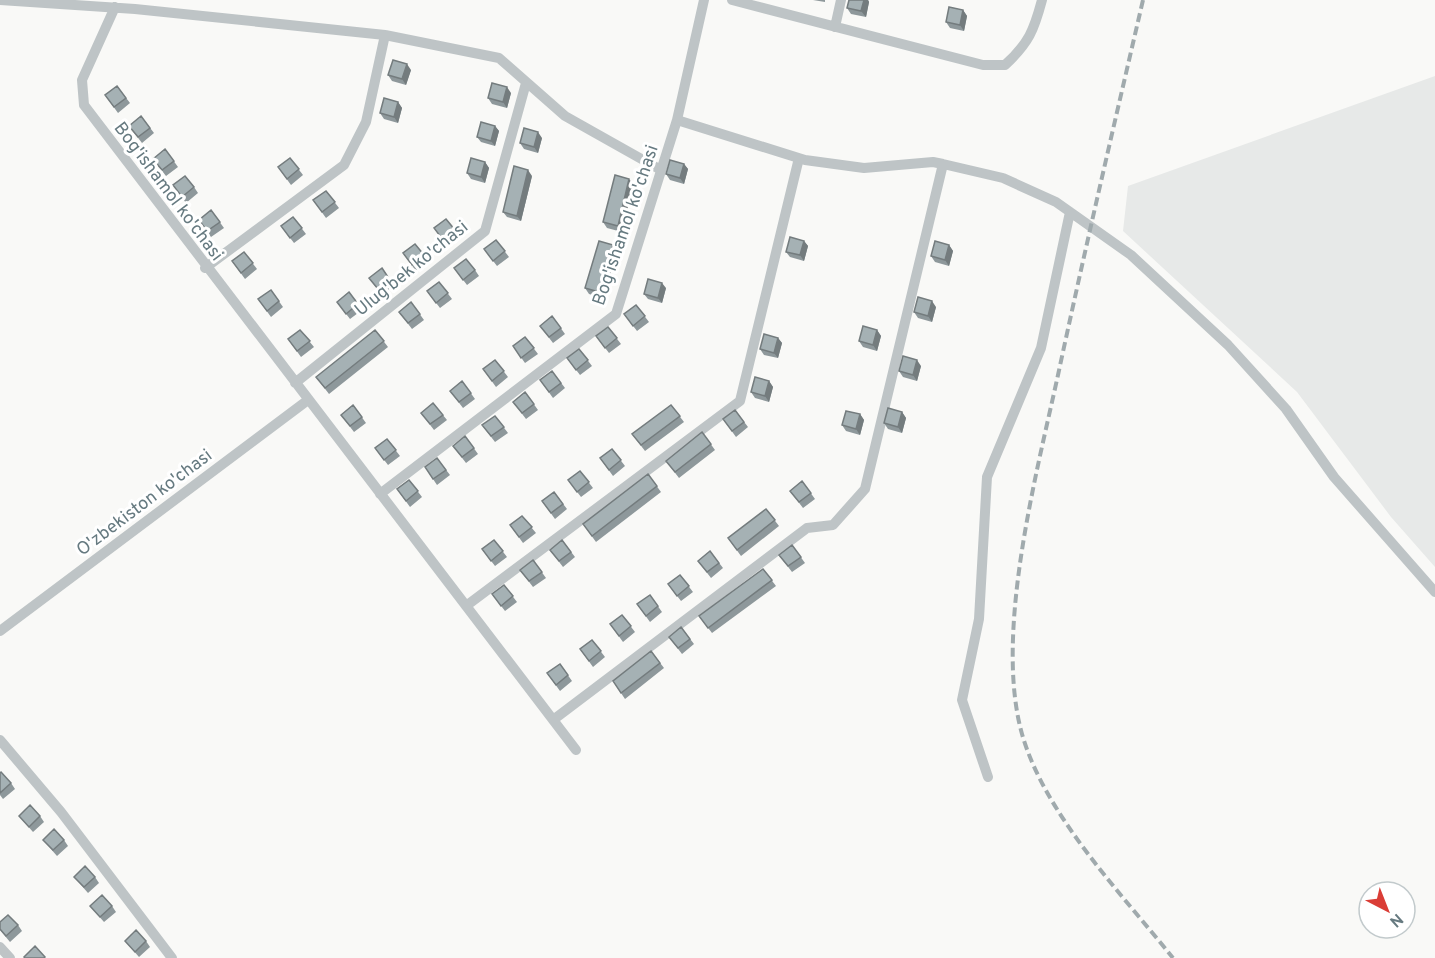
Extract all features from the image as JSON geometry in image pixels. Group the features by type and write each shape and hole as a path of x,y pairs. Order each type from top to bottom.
{"street":[{"path":"0,0 115,7 385,35 499,58 565,116 662,170"},
{"name":"Bog'ishamol ko'chasi","path":"380,494 616,314 677,120 704,0"},
{"path":"732,0 983,65 1005,65 1022,50 1033,33 1042,0"},
{"path":"835,27 841,0"},
{"name":"Bog'ishamol ko'chasi","path":"115,7 82,80 84,105 206,268 576,750"},
{"path":"206,268 344,165 366,122 385,35"},
{"name":"Ulug'bek ko'chasi","path":"295,382 484,231 526,83"},
{"path":"677,120 799,158 864,168 933,162 943,164 1003,177 1056,202 1131,255 1228,345 1286,409 1334,477 1435,592"},
{"path":"466,606 740,401 799,158"},
{"path":"553,720 807,528 833,525 865,489 943,164"},
{"path":"988,777 962,700 979,619 987,477 1041,348 1070,212"},
{"name":"O'zbekiston ko'chasi","path":"0,631 308,400"},
{"path":"0,740 61,812 172,958"},
{"path":"0,947 10,958"}],"shaded area":[{"path":"1435,76 1435,567 1391,517 1297,392 1123,231 1128,186"}],"building":[{"path":"849,0 864,0 861,11 847,8"},
{"path":"949,7 963,10 960,25 946,22"},
{"path":"393,60 407,64 402,79 388,75"},
{"path":"492,83 507,87 503,102 488,98"},
{"path":"117,86 126,98 114,107 105,95"},
{"path":"384,98 398,102 394,117 380,113"},
{"path":"141,116 150,128 138,137 129,126"},
{"path":"481,122 495,126 491,141 477,137"},
{"path":"524,128 538,132 534,147 520,143"},
{"path":"165,149 174,161 162,170 153,159"},
{"path":"290,158 299,169 287,179 278,167"},
{"path":"471,158 485,162 481,177 467,173"},
{"path":"670,160 684,164 680,178 666,174"},
{"path":"514,166 528,170 517,216 503,212"},
{"path":"615,175 629,179 618,226 603,222"},
{"path":"185,176 194,187 182,197 173,185"},
{"path":"326,191 335,202 322,212 313,200"},
{"path":"211,210 220,222 207,231 199,220"},
{"path":"293,217 302,228 290,238 281,226"},
{"path":"446,219 455,230 443,240 434,228"},
{"path":"790,237 804,241 800,255 786,252"},
{"path":"496,240 505,251 493,261 484,249"},
{"path":"599,241 613,245 599,292 585,288"},
{"path":"935,241 949,245 945,260 931,256"},
{"path":"415,244 424,255 412,265 403,253"},
{"path":"244,252 253,263 241,273 232,261"},
{"path":"466,259 475,270 463,280 454,268"},
{"path":"382,268 390,280 378,289 369,278"},
{"path":"648,279 662,283 658,298 644,294"},
{"path":"439,282 448,293 436,303 427,291"},
{"path":"271,290 279,301 267,311 258,299"},
{"path":"349,292 358,304 346,314 337,302"},
{"path":"918,297 932,301 928,316 914,312"},
{"path":"411,302 420,314 408,323 399,312"},
{"path":"636,305 645,316 633,326 624,314"},
{"path":"552,316 561,328 549,337 540,326"},
{"path":"863,326 877,330 873,345 859,341"},
{"path":"608,327 617,338 605,348 596,336"},
{"path":"300,330 310,341 297,351 288,339"},
{"path":"375,330 384,341 325,388 316,377"},
{"path":"764,334 778,338 774,353 760,349"},
{"path":"525,337 534,348 521,358 513,346"},
{"path":"579,349 588,360 576,370 567,358"},
{"path":"903,356 917,360 913,375 899,371"},
{"path":"495,360 504,371 492,381 483,369"},
{"path":"552,371 561,383 549,392 540,380"},
{"path":"755,377 769,381 765,396 751,392"},
{"path":"462,381 471,393 459,402 450,391"},
{"path":"525,392 534,404 522,413 513,402"},
{"path":"433,403 443,415 430,424 421,413"},
{"path":"353,405 362,417 350,426 341,415"},
{"path":"671,405 680,416 641,445 632,434"},
{"path":"888,408 902,412 898,427 884,423"},
{"path":"735,410 744,422 732,431 723,419"},
{"path":"846,411 860,414 856,429 842,425"},
{"path":"495,416 504,427 491,436 482,425"},
{"path":"702,432 711,444 675,472 666,461"},
{"path":"465,436 474,448 462,457 453,446"},
{"path":"387,439 396,450 384,460 375,448"},
{"path":"612,449 621,460 609,470 600,458"},
{"path":"437,458 446,470 433,479 425,467"},
{"path":"580,471 589,482 577,492 568,480"},
{"path":"648,474 657,486 592,536 583,524"},
{"path":"409,480 418,491 406,501 397,489"},
{"path":"802,481 811,493 799,502 790,491"},
{"path":"554,492 563,504 551,513 542,501"},
{"path":"766,509 775,520 737,550 728,538"},
{"path":"522,516 532,527 519,537 510,525"},
{"path":"494,540 503,551 491,561 482,549"},
{"path":"562,540 571,552 559,561 550,550"},
{"path":"792,545 801,557 788,566 779,555"},
{"path":"710,551 719,563 707,572 698,561"},
{"path":"533,560 542,572 529,581 520,570"},
{"path":"763,569 772,580 708,628 699,616"},
{"path":"680,575 689,586 677,596 668,584"},
{"path":"504,585 513,596 501,606 492,594"},
{"path":"650,595 658,606 646,616 637,604"},
{"path":"622,615 631,626 619,636 610,624"},
{"path":"681,627 690,639 678,648 669,637"},
{"path":"592,640 601,651 589,661 580,649"},
{"path":"651,651 660,663 621,693 613,681"},
{"path":"560,664 568,675 556,685 547,673"},
{"path":"0,773 11,783 0,793"},
{"path":"30,805 40,816 29,827 19,816"},
{"path":"54,829 64,840 53,850 43,840"},
{"path":"85,866 95,877 84,887 74,877"},
{"path":"102,895 112,906 100,917 90,906"},
{"path":"8,915 18,925 6,936 0,929 0,922"},
{"path":"136,930 146,941 135,952 125,941"},
{"path":"35,946 45,957 25,958 24,957"}],"railway":[{"path":"1143,0 1039,460 1021,555 1015,603 1013,650 1015,694 1022,734 1033,764 1048,794 1066,823 1108,880 1173,958"}]}
